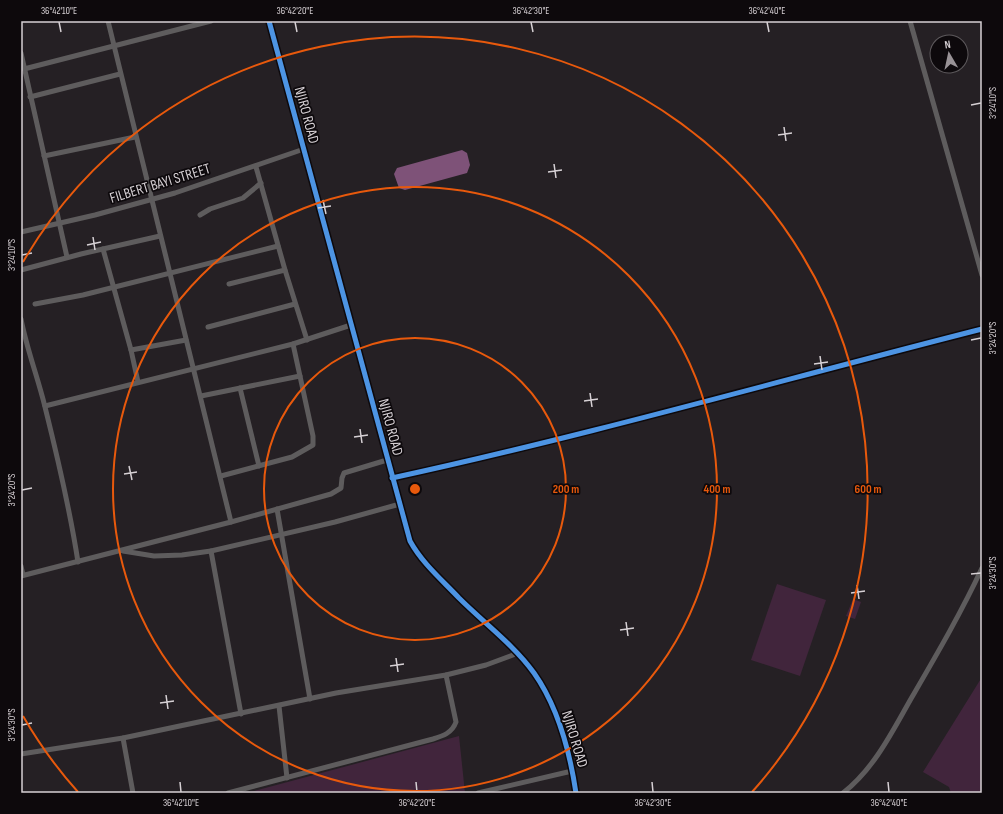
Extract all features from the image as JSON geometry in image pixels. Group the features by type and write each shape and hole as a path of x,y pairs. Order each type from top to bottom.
{"street":[{"path":"108,21 160,236 221,476 231,522"},
{"path":"24,69 211,21"},
{"name":"NJIRO ROAD","path":"269,21 407,534 418,554 462,601 515,652 534,673 550,702 564,741 576,793"},
{"path":"910,21 982,275"},
{"path":"21,53 67,257"},
{"path":"30,97 120,74"},
{"path":"44,156 136,137"},
{"name":"FILBERT BAYI STREET","path":"21,232 59,224 152,199 304,149"},
{"path":"256,166 284,270 307,340"},
{"path":"200,215 210,209 243,198 261,183"},
{"path":"21,270 67,257 160,236"},
{"path":"35,304 83,295 278,246"},
{"path":"103,249 131,350 138,382"},
{"path":"229,284 284,270"},
{"path":"208,327 295,304"},
{"path":"21,319 26,346 45,406 68,504 78,562"},
{"path":"45,406 293,344 351,324"},
{"path":"392,478 466,462 774,384 882,353 982,329"},
{"path":"131,350 186,340"},
{"path":"221,476 292,457 312,447 314,443 293,344"},
{"path":"201,396 300,376"},
{"path":"240,388 259,466"},
{"path":"21,566 22,575 78,562 278,509 335,492 341,488 344,473 387,460"},
{"path":"121,550 154,556 182,555 211,551 335,522 400,504"},
{"path":"278,509 310,699"},
{"path":"211,551 241,714"},
{"path":"844,793 862,775 881,750 949,634 982,568"},
{"path":"21,754 124,738 310,699 446,674 486,665 513,655 515,652"},
{"path":"228,793 433,739 449,733 454,729 456,722 446,674"},
{"path":"279,706 287,778"},
{"path":"124,738 134,793"},
{"path":"478,793 572,772"}],"shaded area":[{"path":"462,150 467,153 470,165 467,173 405,190 399,188 394,174 397,168"},
{"path":"777,584 826,600 800,676 751,660"},
{"path":"853,599 861,602 855,619 846,616"},
{"path":"982,651 982,677 980,657"},
{"path":"982,677 982,793 951,793 949,787 923,772"},
{"path":"459,736 465,793 247,793"}],"cycle path":[{"path":"269,21 410,541 420,557 433,571 517,653 534,673 550,700 562,731 576,793"},
{"path":"392,478 540,444 982,329"}]}
